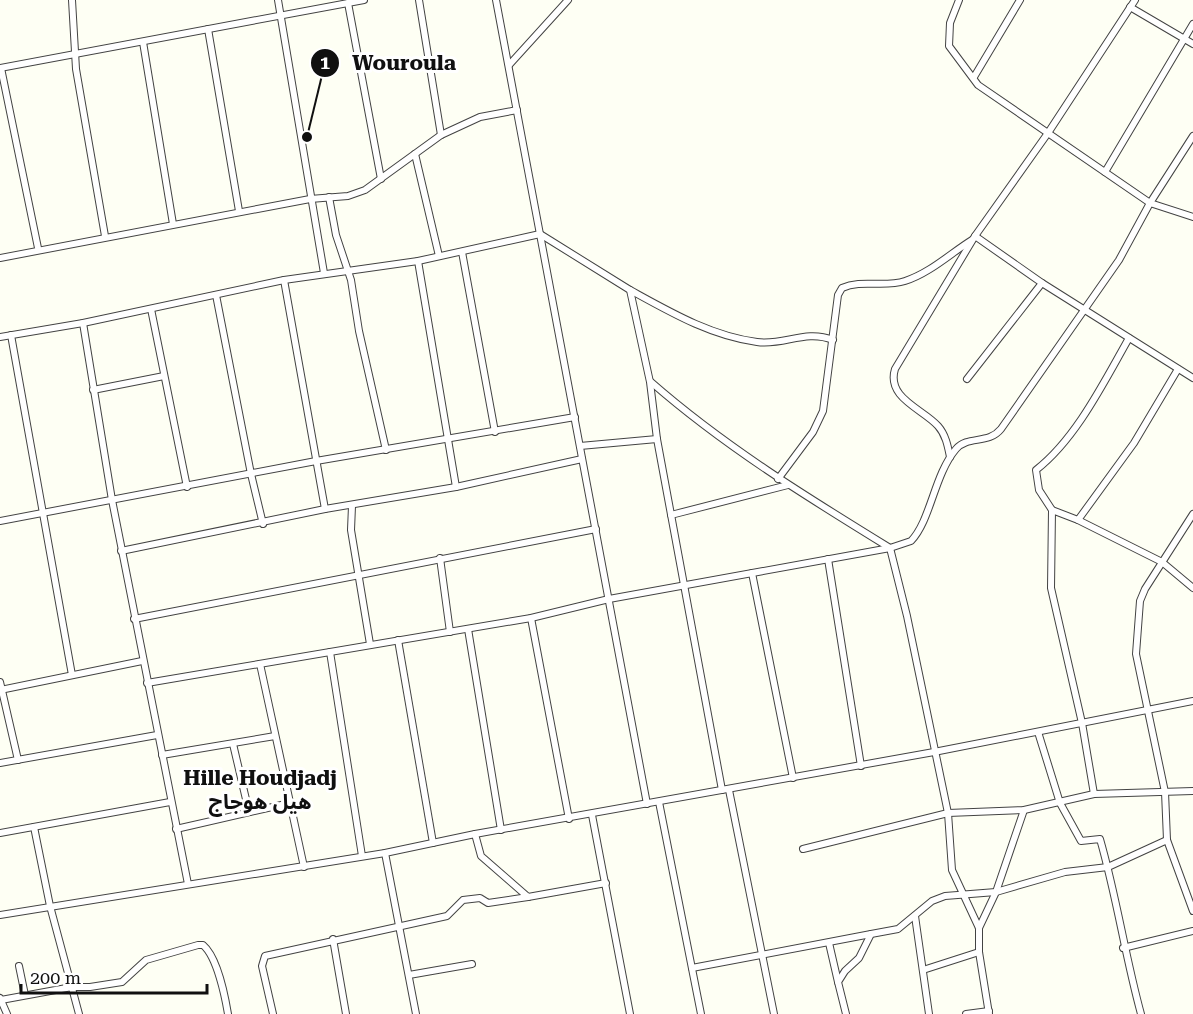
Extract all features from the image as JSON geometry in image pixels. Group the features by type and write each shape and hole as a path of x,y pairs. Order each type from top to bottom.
{"street":[{"path":"72,0 76,55 105,236"},
{"path":"278,0 324,273"},
{"path":"38,248 1,68 364,0"},
{"path":"419,0 441,135"},
{"path":"496,0 647,804"},
{"path":"508,65 567,0"},
{"path":"959,0 950,23 950,46 955,56 974,76 978,85 1150,203 1193,217"},
{"path":"974,76 1020,0"},
{"path":"951,457 938,425 900,393 893,376 974,237 1048,133 1135,0"},
{"path":"348,3 381,179"},
{"path":"1130,7 1193,44"},
{"path":"1105,172 1193,24"},
{"path":"208,29 239,211"},
{"path":"143,42 173,224"},
{"path":"0,258 38,248 239,211 357,193 381,179 441,135 480,117 517,110"},
{"path":"147,683 531,618 609,599 890,548 914,538 951,457 963,443 989,439 996,434 1086,310 1119,260 1150,203 1193,136"},
{"path":"415,154 439,256"},
{"path":"329,197 336,235 348,270 386,450"},
{"path":"0,337 83,323 284,280 418,261 540,234 630,290 718,333 759,343 818,334 833,340"},
{"path":"974,237 1042,283 1193,378"},
{"path":"778,478 813,432 823,411 838,295 842,288 849,285 905,281 926,271 974,237"},
{"path":"462,252 495,432"},
{"path":"418,261 446,440 456,487"},
{"path":"284,280 325,509"},
{"path":"967,379 1042,283"},
{"path":"630,290 650,382 657,439 725,790 763,953 774,1014"},
{"path":"216,295 263,524"},
{"path":"151,309 187,487"},
{"path":"83,323 121,551 188,884"},
{"path":"11,335 72,675"},
{"path":"1094,794 1082,723 1051,588 1052,510 1039,490 1036,470 1053,457 1061,443 1079,425 1130,338"},
{"path":"1078,519 1134,443 1178,369"},
{"path":"93,390 164,376"},
{"path":"650,382 686,413 788,485 890,548 907,616 948,813 952,870 979,928"},
{"path":"0,521 316,461 575,417"},
{"path":"580,446 657,439"},
{"path":"121,551 263,524 325,509 456,487 582,459"},
{"path":"671,515 788,485"},
{"path":"352,506 351,530 370,644"},
{"path":"1052,510 1078,519 1162,562 1193,588"},
{"path":"1193,514 1145,589 1140,602 1136,638 1136,654 1165,792 1167,840 1193,911"},
{"path":"134,619 596,529"},
{"path":"440,558 450,632"},
{"path":"828,560 861,766"},
{"path":"752,573 793,778"},
{"path":"531,618 569,819"},
{"path":"468,628 501,830"},
{"path":"398,640 433,843"},
{"path":"330,652 362,856"},
{"path":"1,690 142,661"},
{"path":"260,664 304,867"},
{"path":"0,682 18,760"},
{"path":"0,915 385,853 475,834 861,766 1193,701"},
{"path":"1038,732 1060,803 1081,840 1100,839 1124,931 1123,948 1141,1014"},
{"path":"0,763 157,735"},
{"path":"162,755 276,736"},
{"path":"233,744 249,812"},
{"path":"803,849 948,813 1024,810 1094,794 1193,791"},
{"path":"0,833 170,802"},
{"path":"659,802 701,1014"},
{"path":"176,829 290,803"},
{"path":"966,1014 989,1013 979,951 979,928 996,892 1024,810"},
{"path":"592,815 630,1014"},
{"path":"34,826 50,906 79,1014"},
{"path":"475,834 481,856 528,897"},
{"path":"692,968 898,928 932,902 961,893 996,892 1065,872 1108,867 1167,840"},
{"path":"385,853 416,1014"},
{"path":"273,1014 262,966 265,956 447,915 463,900 480,897 488,903 606,883"},
{"path":"915,916 929,1014"},
{"path":"1123,948 1193,931"},
{"path":"838,982 845,971 859,958 871,934"},
{"path":"333,939 346,1014"},
{"path":"829,943 846,1014"},
{"path":"7,1014 1,999 72,987 122,982 146,960 203,945 210,953 224,992 228,1014"},
{"path":"923,970 979,951"},
{"path":"409,975 472,964"},
{"path":"19,966 25,995"}],"place":[{"name":"Wouroula","path":"307,137"}],"district":[{"name":"Hille Houdjadj هيل هوجاج","path":"260,790"}]}
